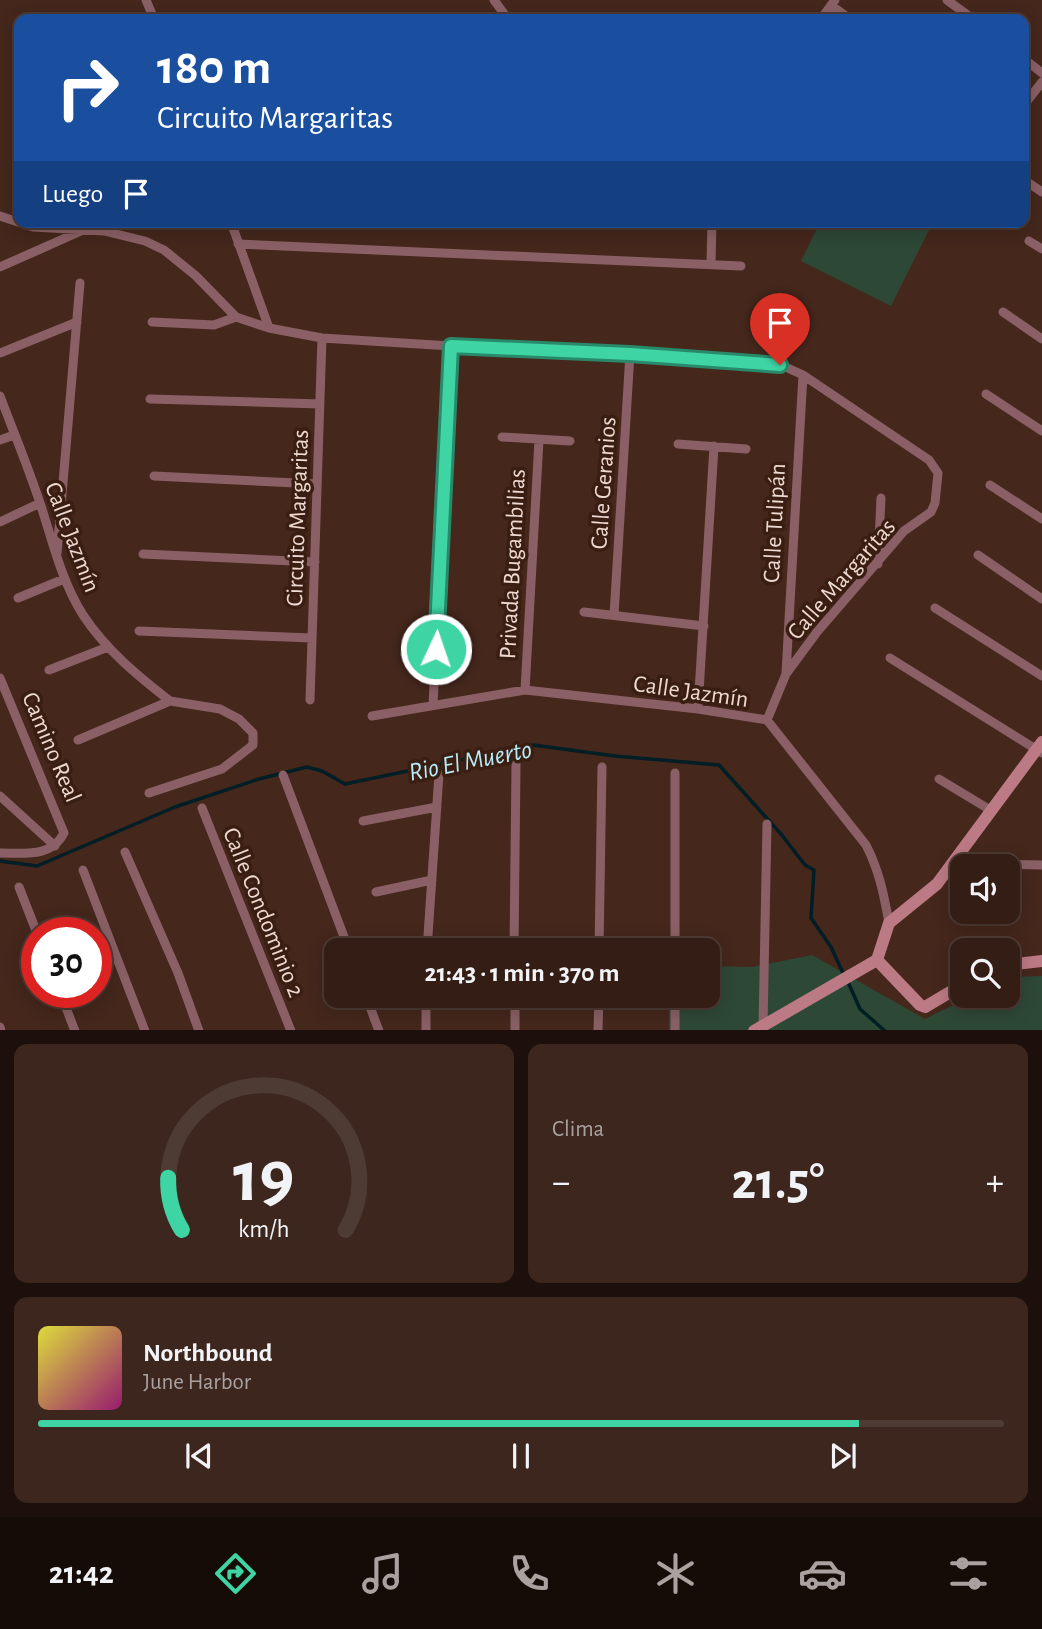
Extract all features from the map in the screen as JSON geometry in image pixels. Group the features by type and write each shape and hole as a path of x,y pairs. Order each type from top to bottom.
{"main road":[{"path":"961,854 1040,748"},
{"path":"759,1028 873,962 889,923 928,893 950,868"},
{"path":"1020,964 1042,961"},
{"path":"873,962 925,1007 950,992"}],"street":[{"path":"947,0 965,14"},
{"path":"1029,98 1042,82"},
{"path":"1033,93 1042,98"},
{"path":"49,228 126,236 164,250 196,276 236,317 269,328 322,338 630,354 780,365 803,375"},
{"path":"232,228 269,328"},
{"path":"711,264 712,228"},
{"path":"0,267 82,230"},
{"path":"1029,241 1042,249"},
{"path":"238,244 741,266"},
{"path":"57,558 80,283"},
{"path":"1003,312 1042,339"},
{"path":"152,322 214,325 236,317"},
{"path":"0,353 77,322"},
{"name":"Circuito Margaritas","path":"310,700 322,338"},
{"path":"433,705 451,346"},
{"name":"Calle Geranios","path":"614,615 630,354"},
{"name":"Calle Margaritas","path":"767,720 786,674 817,632 904,531 931,512 935,503 938,473 935,466 803,375"},
{"name":"Calle Tulipán","path":"786,674 803,375"},
{"path":"986,394 1042,431"},
{"name":"Calle Jazmín","path":"0,397 40,503 64,579 83,615 108,647 170,701"},
{"path":"150,399 320,404"},
{"path":"0,440 15,435"},
{"name":"Privada Bugambilias","path":"502,437 570,441"},
{"name":"Privada Bugambilias","path":"525,690 539,440"},
{"path":"678,444 746,449"},
{"path":"698,709 714,446"},
{"path":"154,476 317,484"},
{"path":"990,485 1042,519"},
{"path":"878,564 881,498"},
{"path":"0,522 40,503"},
{"path":"143,554 315,562"},
{"path":"978,555 1042,599"},
{"path":"18,598 64,579"},
{"path":"935,608 1042,676"},
{"path":"584,612 704,626"},
{"path":"139,631 312,638"},
{"path":"49,670 108,647"},
{"path":"890,658 1040,748"},
{"name":"Camino Real","path":"0,678 64,833 55,846"},
{"name":"Calle Jazmín","path":"372,716 525,690 698,709 767,720 866,845 879,873 889,923"},
{"path":"78,740 170,701 220,709 243,723 253,733 253,745 222,769 149,793"},
{"path":"514,938 516,764"},
{"path":"599,938 602,767"},
{"path":"675,773 675,938"},
{"path":"428,938 439,774"},
{"path":"284,775 345,938"},
{"path":"939,779 992,811"},
{"path":"0,796 55,846 43,852 0,853"},
{"path":"363,821 437,807"},
{"name":"Calle Condominio 2","path":"202,808 291,1030"},
{"path":"759,1028 767,824"},
{"path":"125,852 200,1030"},
{"path":"1020,864 1042,865"},
{"path":"83,870 145,1030"},
{"path":"376,892 432,880"},
{"path":"19,887 31,917"},
{"path":"66,1008 75,1030"},
{"path":"370,1008 379,1030"},
{"path":"426,1008 426,1030"},
{"path":"515,1008 515,1030"},
{"path":"598,1030 599,1008"},
{"path":"676,1008 676,1030"}],"green space":[{"path":"817,228 930,228 891,306 801,261"},
{"path":"812,955 925,1019 950,1007 1020,1008 1020,977 1042,976 1042,1030 669,1030 669,1008 720,1008 720,966 752,967"}],"waterway":[{"name":"Rio El Muerto","path":"0,861 37,866 175,807 259,779 307,767 322,771 345,784 533,745 615,756 719,765 805,865 814,870 811,918 831,947 844,975"},
{"name":"Rio El Muerto","path":"848,982 860,1009 884,1030"}],"route":[{"path":"436,649 451,346 630,354 780,365"}]}
